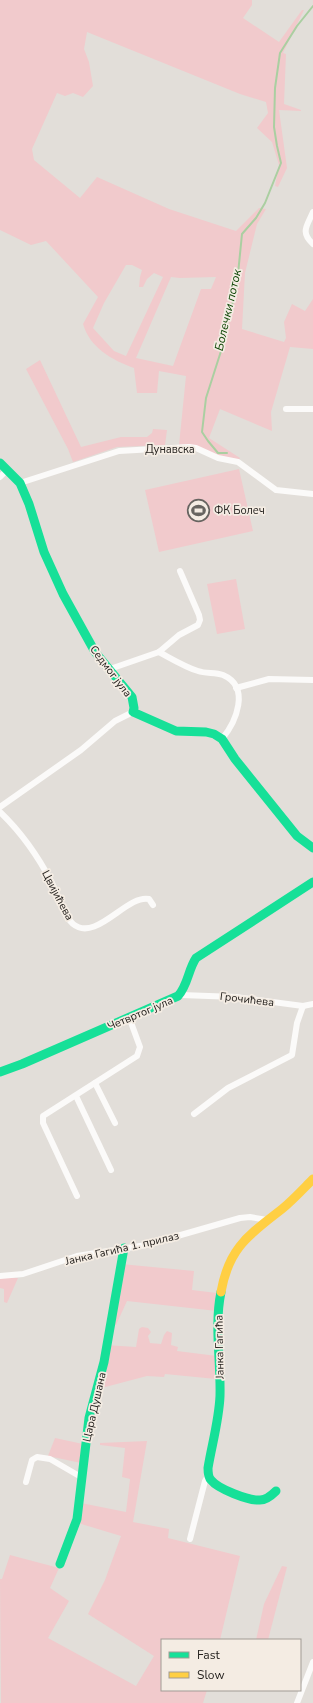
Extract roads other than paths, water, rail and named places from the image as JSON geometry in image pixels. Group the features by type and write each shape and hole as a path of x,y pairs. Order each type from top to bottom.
{"street":[{"path":"313,212 305,232 307,239 313,244"},
{"path":"286,409 313,409"},
{"name":"Дунавска","path":"20,483 118,451 189,447 196,448 218,458 238,462 276,490 313,494"},
{"name":"Седмог јула","path":"0,463 4,474 20,483 29,504 44,552 63,594 95,652 132,697 134,708 133,712 176,731 206,732 214,734 222,739"},
{"path":"110,669 159,652 179,635 198,625 199,615 180,571"},
{"path":"159,652 200,672 216,673 230,679 236,688 238,712 229,731 222,739 235,758 297,836 313,848"},
{"path":"236,688 269,679 313,680"},
{"path":"0,807 81,750 116,721 133,712"},
{"name":"Цвијићева","path":"0,812 25,841 44,868 70,922 76,927 92,928 141,900 149,899 153,905"},
{"name":"Четвртог јула","path":"0,1072 29,1061 180,995 192,962 196,958 313,882"},
{"name":"Грочићева","path":"180,995 236,997 303,1006 313,1004"},
{"path":"194,1114 228,1088 292,1055 297,1023 303,1006"},
{"path":"77,1196 42,1120 43,1116 137,1056 140,1047 129,1017"},
{"path":"95,1083 115,1123"},
{"path":"76,1096 111,1170"},
{"name":"Јанка Гагића","path":"208,1476 208,1468 220,1398 218,1320 220,1286 226,1267 239,1245 246,1237 284,1208 313,1179"},
{"name":"Јанка Гагића 1. прилаз","path":"0,1276 16,1276 77,1256 164,1240 240,1218 248,1217 267,1220"},
{"name":"Цара Душана","path":"60,1564 77,1519 89,1418 104,1362 124,1248"},
{"path":"26,1482 32,1460 37,1457 50,1459 81,1477"},
{"path":"208,1476 212,1481 256,1500 270,1496 276,1491"},
{"path":"190,1539 208,1476"},
{"path":"297,1703 313,1662"}],"waterway":[{"name":"Болечки поток","path":"227,453 218,453 202,432 206,398 222,348 237,284 242,234 256,218 265,203 281,163 274,127 275,88 280,53 297,26 313,6"}],"place":[{"name":"ФК Болеч","path":"199,510"}]}
